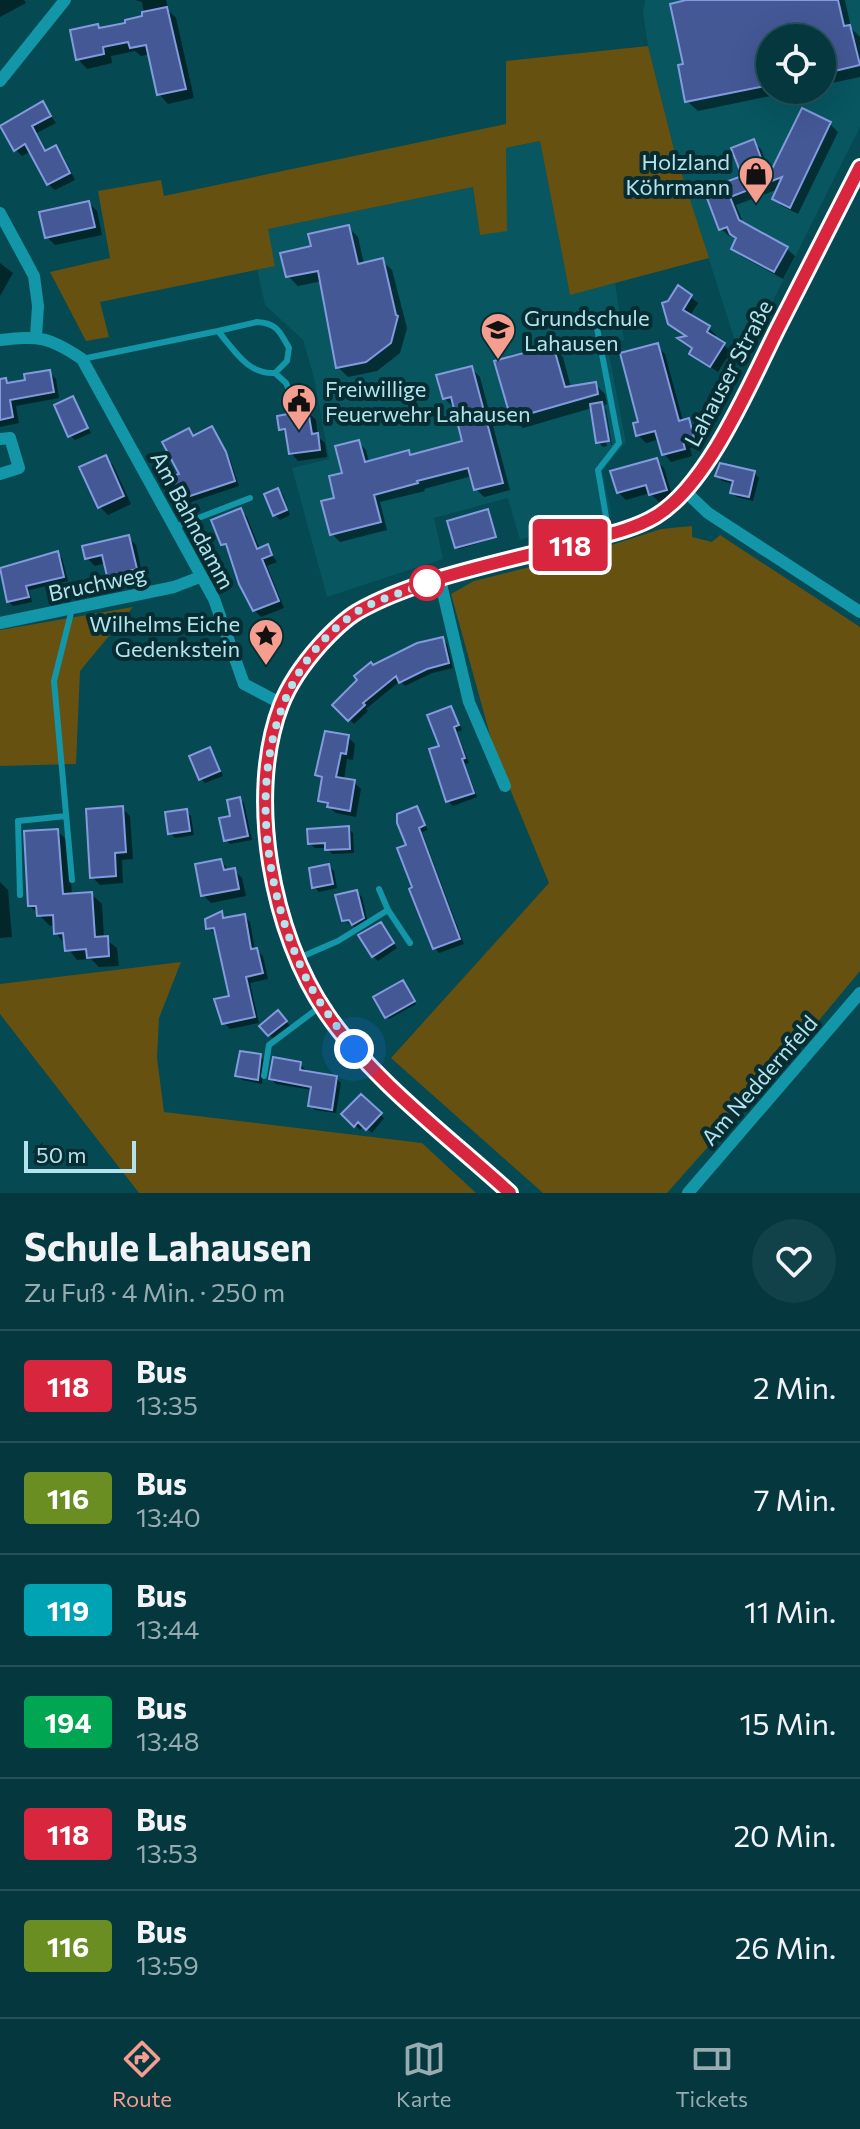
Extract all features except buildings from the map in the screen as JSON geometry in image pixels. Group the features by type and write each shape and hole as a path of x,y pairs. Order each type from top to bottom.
{"street":[{"path":"0,81 65,0"},
{"name":"Lahauser Straße","path":"510,1193 354,1049 322,1006 298,959 288,935 273,877 267,833 268,770 282,704 302,665 355,613 440,580 609,534 656,516 685,491 720,442 860,167"},
{"path":"0,213 34,276 38,306 36,336 0,340"},
{"name":"Am Bahndamm","path":"36,336 67,348 82,359 175,527 226,627 244,684 282,704"},
{"path":"0,439 10,438 19,468 0,474"},
{"path":"685,491 708,513 860,612"},
{"name":"Bruchweg","path":"0,623 174,587 200,577"},
{"path":"440,580 469,702 505,786"},
{"name":"Am Neddernfeld","path":"688,1193 860,993"}],"lane":[{"path":"82,359 257,322 270,323 280,332 289,348 287,361 275,373 263,374 242,361 218,331"},
{"path":"596,323 619,443 598,470 609,534"},
{"path":"275,373 286,383 296,406"},
{"path":"175,527 250,498"},
{"path":"72,609 54,681 72,880"},
{"path":"20,895 18,821 66,816"},
{"path":"379,889 388,910 410,943"},
{"path":"298,959 338,941 388,910"},
{"path":"264,1076 269,1045 322,1006"}],"shaded area":[{"name":"Holzland Köhrmann","path":"645,0 860,0 860,127 742,363 675,153 648,46 643,12"},
{"path":"648,46 675,153 709,258 570,295 540,141 506,148 507,231 480,235 473,187 268,229 275,266 100,302 109,337 86,341 50,272 110,258 98,191 161,180 164,196 506,124 506,61"},
{"name":"Grundschule Lahausen","path":"540,141 570,294 615,283 624,340 607,344 626,442 602,471 611,511 520,540 508,498 434,518 443,559 327,597 292,468 329,459 314,378 303,340 265,305 257,269 275,265 267,229 473,187 480,235 506,179 506,148"},
{"path":"692,526 692,537 712,542 720,535 860,627 860,971 667,1193 543,1193 391,1058 549,883 495,753 451,594 474,581 593,551 661,529"},
{"path":"133,607 80,671 76,764 0,766 0,630"},
{"path":"181,962 159,1018 157,1058 164,1112 422,1143 476,1193 139,1193 0,1014 0,984"}],"bus line":[{"name":"118","path":"510,1193 354,1049 325,1012 301,968 288,935 273,877 267,833 268,770 282,704 302,665 355,613 426,584 609,534 656,516 685,491 720,442 860,167"}],"place":[{"name":"Holzland Köhrmann","path":"756,205"},
{"name":"Grundschule Lahausen","path":"498,361"},
{"name":"Freiwillige Feuerwehr Lahausen","path":"299,432"},
{"name":"Wilhelms Eiche Gedenkstein","path":"266,667"}],"route":[{"path":"354,1049 325,1012 301,968 288,935 273,877 266,795 274,731 282,704 302,665 326,639 355,613 427,583"}]}
